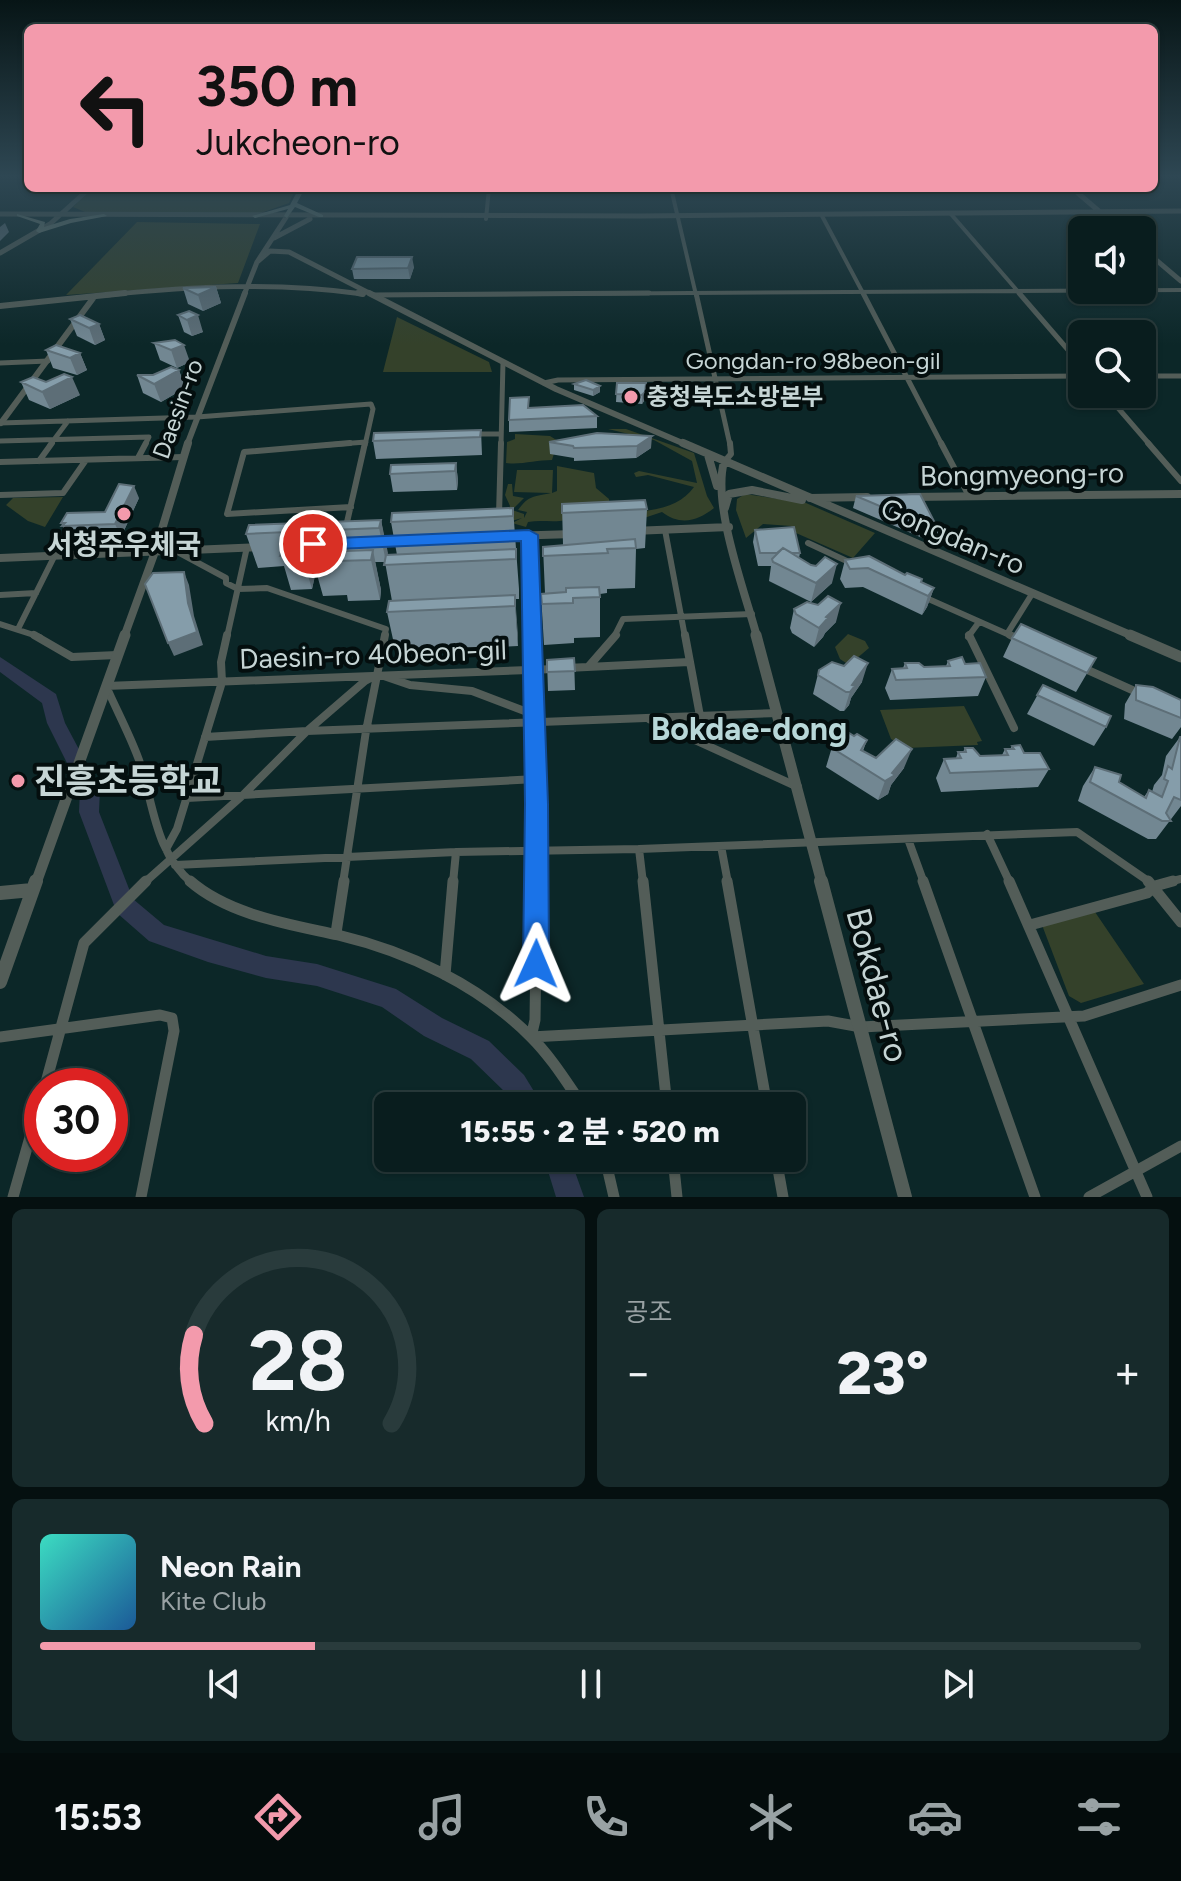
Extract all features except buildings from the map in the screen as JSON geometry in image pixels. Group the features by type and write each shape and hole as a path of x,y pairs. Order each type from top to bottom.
{"street":[{"path":"0,253 36,233"},
{"path":"270,233 271,239 281,233"},
{"name":"Daesin-ro","path":"32,890 156,549 197,417 257,262 275,233"},
{"path":"682,233 717,380 731,454 724,462"},
{"path":"831,233 969,496"},
{"path":"967,233 1068,350"},
{"name":"Gongdan-ro","path":"271,239 337,278 544,383 1181,657"},
{"path":"257,262 270,251 289,252"},
{"path":"1156,260 1181,281"},
{"path":"319,289 332,287 337,278"},
{"path":"0,306 248,287 319,289 371,295 1181,290"},
{"path":"1,423 94,297"},
{"path":"0,363 48,361"},
{"path":"503,362 498,537 588,533"},
{"name":"Gongdan-ro 98beon-gil","path":"544,383 558,380 1068,376"},
{"path":"1156,376 1181,376"},
{"path":"1,423 197,417 371,404 373,409 342,543"},
{"path":"1118,408 1181,481"},
{"path":"38,461 68,421"},
{"path":"471,434 501,434"},
{"path":"351,507 227,514 244,452 382,435"},
{"path":"0,441 149,437 138,458"},
{"path":"708,455 723,508"},
{"path":"0,462 183,457"},
{"path":"0,495 63,493 86,460"},
{"name":"Bokdae-ro","path":"724,462 720,476 723,508 905,1197"},
{"path":"723,508 729,494 745,490 822,504"},
{"name":"Bongmyeong-ro","path":"894,497 1181,494"},
{"path":"0,504 12,495"},
{"path":"852,518 849,507 864,497"},
{"name":"Bongmyeong-ro","path":"807,498 879,497"},
{"path":"620,532 729,527"},
{"path":"665,530 700,716"},
{"path":"529,535 537,852 535,1020 531,1037"},
{"path":"357,543 416,540"},
{"path":"808,543 865,569"},
{"path":"0,558 269,546"},
{"path":"170,857 222,682 221,662 247,547"},
{"path":"173,549 226,578 226,583 238,589 267,588 386,629 366,731 336,933"},
{"path":"18,629 55,555"},
{"path":"0,595 36,593"},
{"path":"1007,634 1032,594"},
{"path":"922,595 1021,640"},
{"path":"589,666 616,635 623,619 752,614"},
{"path":"979,622 968,637 1014,728"},
{"path":"0,624 18,629 72,657 117,655"},
{"path":"1065,660 1152,699"},
{"name":"Daesin-ro 40beon-gil","path":"105,689 689,662"},
{"path":"378,674 395,684 468,690 535,719"},
{"path":"50,1068 84,943 96,927 170,857 243,795 307,731 365,681 378,674"},
{"path":"105,689 129,732 156,826 170,857 200,892 226,904 336,933 419,961 445,975 531,1037 572,1092"},
{"path":"205,737 366,731 535,719 778,713"},
{"path":"647,718 798,787"},
{"path":"187,798 536,779"},
{"path":"170,857 347,857 537,852 1077,832 1155,886 1181,922"},
{"path":"987,834 1030,925 1147,1197"},
{"path":"908,839 1035,1197"},
{"path":"721,846 765,1092"},
{"path":"639,849 666,1092"},
{"path":"445,975 456,852"},
{"path":"1030,925 1147,893 1155,886 1181,879"},
{"path":"0,893 32,890 0,982"},
{"path":"531,1037 828,1021 861,1027 1084,1016 1181,985"},
{"path":"0,1037 160,1015 172,1018 174,1031 141,1197"},
{"path":"1089,1197 1181,1146"},
{"path":"13,1197 24,1158"},
{"path":"608,1172 614,1197"},
{"path":"674,1172 677,1197"},
{"path":"779,1172 783,1197"}],"green space":[{"path":"126,233 257,233 238,283 66,295"},
{"path":"397,317 489,362 492,372 383,372"},
{"path":"608,429 626,429 694,453 707,496 714,508 689,520 675,519 662,512 644,518 644,511 672,504 694,487 648,475 636,477 634,473 639,471 697,483 692,461 654,440"},
{"path":"515,434 550,436 558,441 552,460 506,463 507,442 515,439"},
{"path":"557,466 594,473 596,488 609,499 609,503 566,520 528,522 526,527 512,523 522,518 508,522 504,518 510,506 505,495 508,484 512,484 513,496 524,498 512,510 524,514 524,518 527,512 518,510 525,502 532,497 551,493 514,492 517,470 553,470 552,493 557,491"},
{"path":"745,494 806,503 875,533 853,558 796,533 791,526 763,524 746,538 736,510 737,499"},
{"path":"63,497 45,527 28,521 6,505 13,498"},
{"path":"848,634 865,641 869,648 849,665 840,659 835,647"},
{"path":"964,706 982,741 977,742 978,745 906,748 891,739 880,710"},
{"path":"1095,912 1144,984 1081,1003 1069,996 1042,925"}],"waterway":[{"path":"0,663 50,699 56,723 90,789 89,812 125,906 157,933 208,951 266,967 317,975 388,997 433,1027 480,1050 520,1092"},
{"path":"562,1172 570,1197"}],"place":[{"name":"충청북도소방본부","path":"631,397"},
{"name":"서청주우체국","path":"124,514"},
{"name":"진흥초등학교","path":"18,781"}],"district":[{"name":"Bokdae-dong","path":"749,729"}],"route":[{"path":"313,544 529,535 537,804 536,964"}]}
